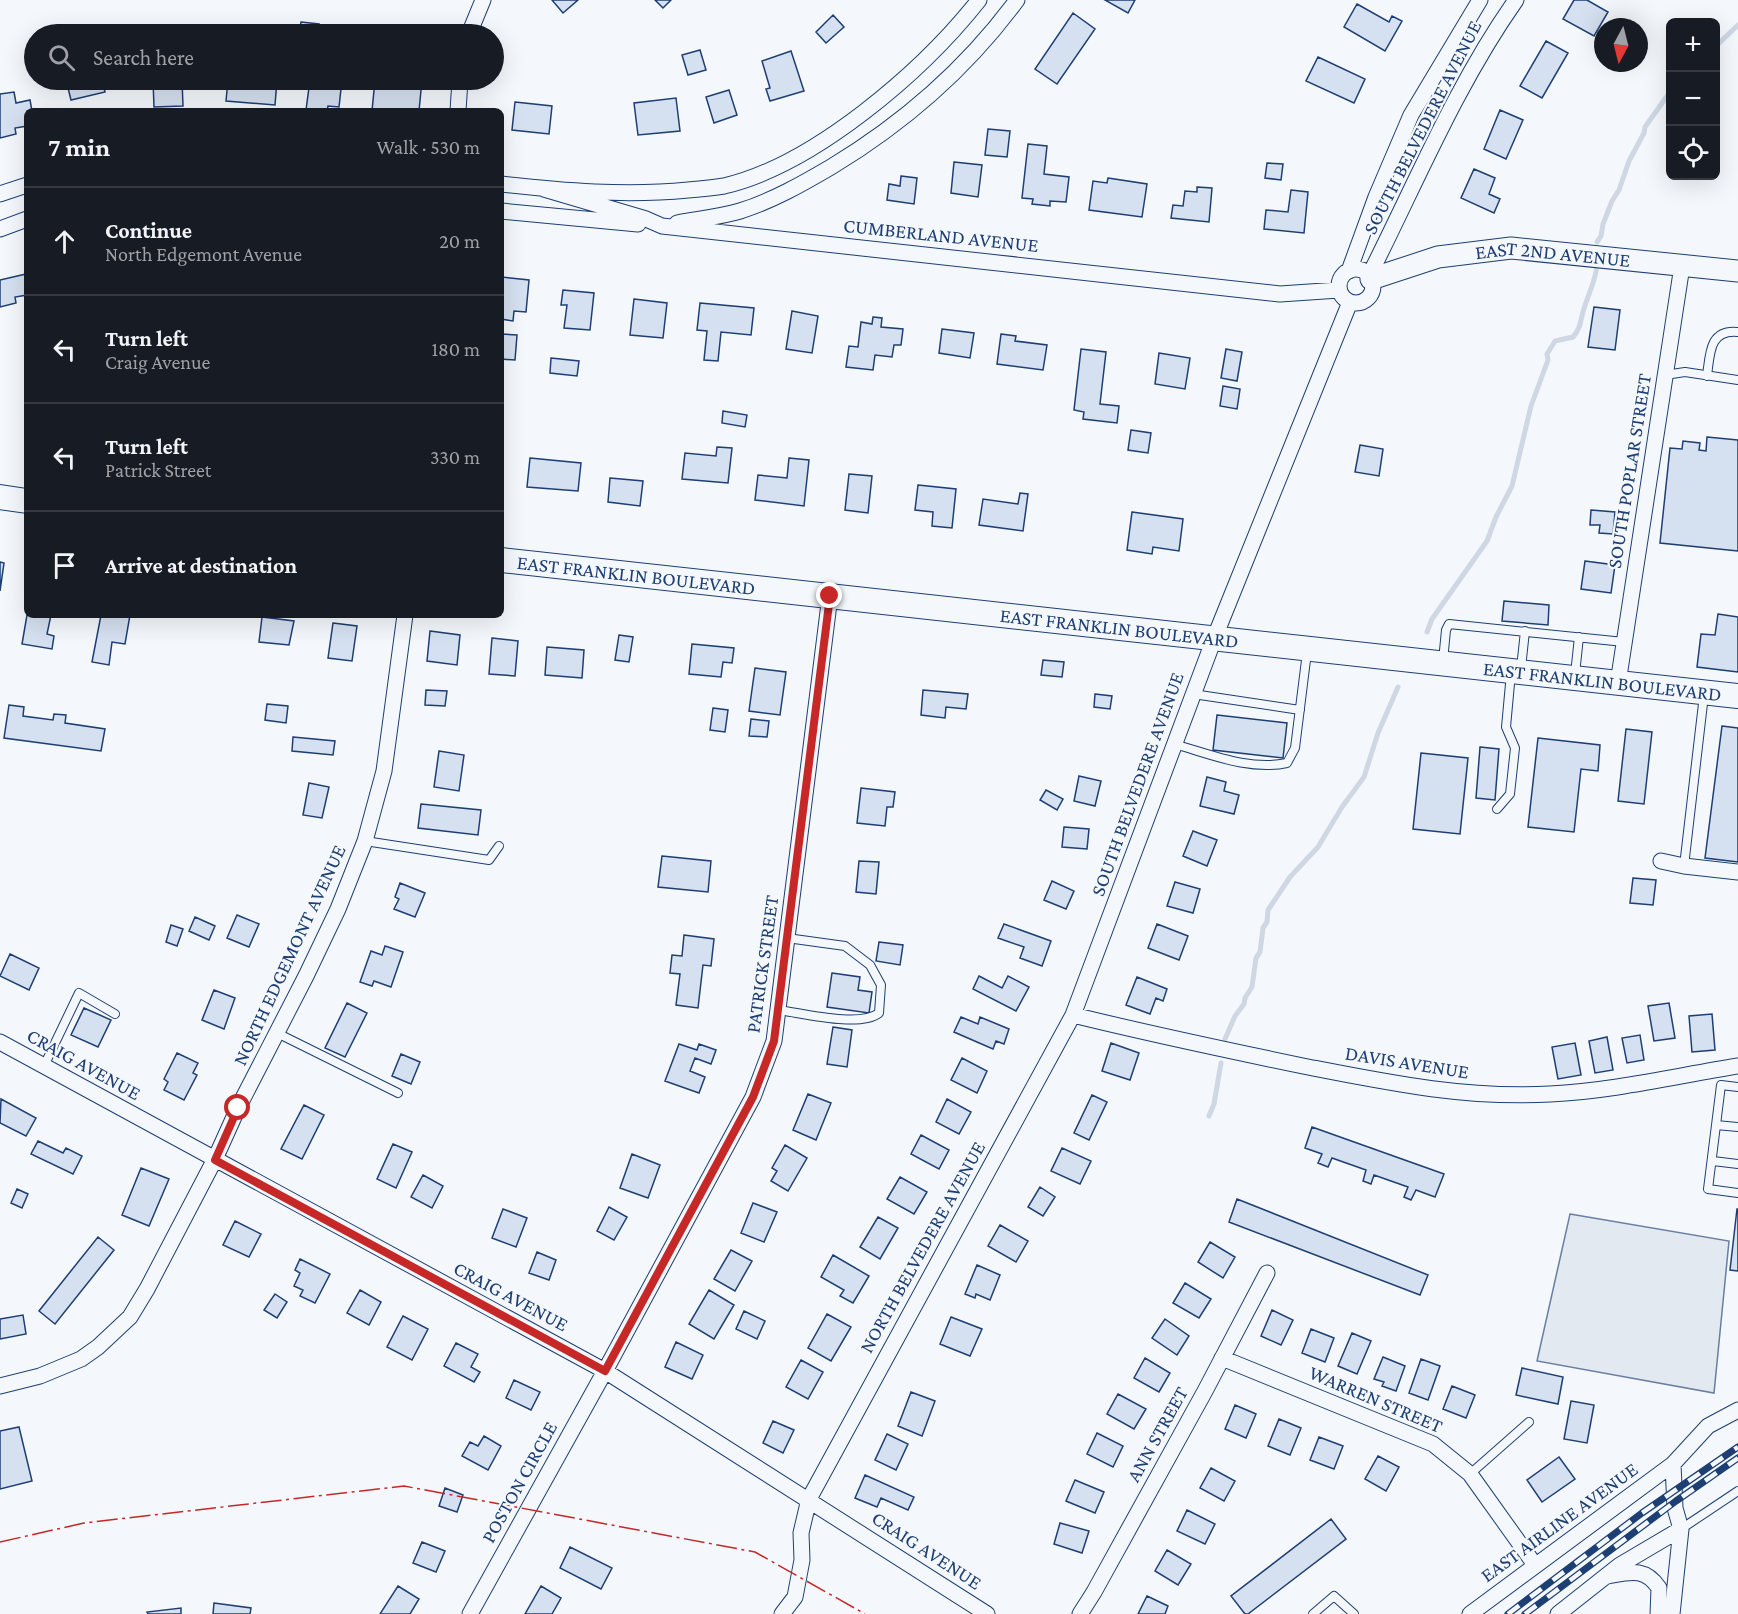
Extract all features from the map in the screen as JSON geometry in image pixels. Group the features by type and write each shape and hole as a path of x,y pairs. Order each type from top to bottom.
{"main road":[{"path":"0,497 24,501"},
{"name":"EAST FRANKLIN BOULEVARD","path":"504,560 1738,696"}],"street":[{"path":"473,24 483,0"},
{"path":"504,184 544,189 651,194 722,186 772,170 818,144 882,97 941,44 979,0"},
{"path":"504,211 662,226 739,211 756,205 812,179 857,152 900,121 940,87 977,50 1017,0"},
{"name":"SOUTH BELVEDERE AVENUE","path":"1349,271 1376,197 1411,115 1480,0"},
{"name":"SOUTH BELVEDERE AVENUE","path":"1370,278 1470,73 1516,0"},
{"path":"458,108 459,90"},
{"path":"0,194 24,185"},
{"name":"CUMBERLAND AVENUE","path":"544,189 646,219 662,226 1280,294 1339,290"},
{"path":"0,229 24,220"},
{"name":"EAST 2ND AVENUE","path":"1370,278 1438,257 1511,248 1738,271"},
{"name":"SOUTH POPLAR STREET","path":"1618,683 1682,266"},
{"path":"1360,270 1370,278 1373,286 1369,296 1361,302 1350,302 1341,295 1339,290 1342,276 1349,271 1360,270"},
{"name":"SOUTH BELVEDERE AVENUE","path":"1073,1016 1214,639 1350,302"},
{"name":"PATRICK STREET","path":"605,1371 753,1097 774,1041 830,596"},
{"name":"NORTH EDGEMONT AVENUE","path":"0,1386 40,1376 81,1359 98,1347 130,1317 215,1160 238,1108 338,909 365,841 384,771 405,618"},
{"path":"1661,861 1738,872"},
{"name":"DAVIS AVENUE","path":"1073,1016 1184,1042 1387,1083 1451,1092 1548,1095 1591,1091 1738,1066"},
{"name":"NORTH BELVEDERE AVENUE","path":"782,1614 795,1597 802,1560 801,1533 809,1499 1073,1016"},
{"name":"CRAIG AVENUE","path":"0,1042 605,1371 987,1614"},
{"name":"ANN STREET","path":"1080,1614 1267,1273"},
{"name":"WARREN STREET","path":"1222,1358 1433,1444 1470,1474 1535,1565"},
{"name":"POSTON CIRCLE","path":"470,1614 605,1371"},
{"name":"EAST AIRLINE AVENUE","path":"1470,1614 1673,1464 1708,1426 1738,1410"},
{"path":"1672,1614 1681,1529 1675,1508 1673,1464"},
{"path":"1558,1614 1620,1565 1681,1529"},
{"path":"1605,1577 1635,1571 1650,1577 1659,1588 1658,1614"}],"lane":[{"path":"1707,376 1710,353 1719,334 1729,331 1738,332"},
{"path":"1665,375 1685,372 1738,381"},
{"path":"1443,663 1446,630 1449,624 1624,642"},
{"path":"1497,809 1510,794 1515,748 1506,727 1525,631"},
{"path":"1574,678 1579,637"},
{"path":"1174,744 1240,762 1276,765 1287,763 1295,748 1308,649"},
{"path":"1684,866 1705,693"},
{"path":"1193,694 1300,710"},
{"path":"365,841 489,860 499,846"},
{"path":"778,1010 850,1020 873,1018 879,1013 881,1003 881,985 870,965 845,946 787,938"},
{"path":"44,1065 80,993 115,1014"},
{"path":"277,1033 398,1093"},
{"path":"1738,1087 1721,1085 1708,1189 1738,1194"},
{"path":"1716,1125 1738,1127"},
{"path":"1713,1161 1738,1164"},
{"path":"1470,1474 1529,1422"},
{"path":"1681,1529 1738,1491"},
{"path":"1313,1614 1334,1596 1354,1614"}],"shaded area":[{"path":"1570,1214 1729,1241 1714,1393 1537,1361"}],"building":[{"path":"552,0 578,0 563,13"},
{"path":"655,0 671,0 663,8"},
{"path":"1105,0 1135,0 1128,13"},
{"path":"1574,0 1587,0 1608,12 1604,18 1594,18 1594,36 1563,19"},
{"path":"1357,4 1389,22 1392,16 1402,21 1385,51 1344,27"},
{"path":"1073,13 1095,29 1057,84 1035,69"},
{"path":"833,15 844,27 826,43 816,32"},
{"path":"1546,41 1568,53 1542,98 1520,86"},
{"path":"700,50 706,70 688,75 682,55"},
{"path":"791,51 804,91 770,101 766,89 770,88 762,61"},
{"path":"1318,57 1365,79 1354,103 1306,81"},
{"path":"68,90 104,90 105,92 71,100"},
{"path":"153,90 182,90 183,106 154,107"},
{"path":"227,90 276,90 275,105 226,101"},
{"path":"309,90 341,90 339,107 306,108"},
{"path":"374,90 421,90 419,108 372,108"},
{"path":"729,90 737,115 714,123 706,97"},
{"path":"14,92 16,103 30,100 31,108 24,108 24,126 15,128 16,134 0,138 0,94"},
{"path":"676,98 680,131 638,135 634,103"},
{"path":"515,102 552,106 549,134 512,130"},
{"path":"1500,110 1523,120 1506,159 1484,149"},
{"path":"988,129 1010,131 1007,157 985,155"},
{"path":"1028,144 1047,146 1044,174 1069,177 1066,202 1050,201 1050,206 1032,204 1033,199 1022,198"},
{"path":"954,162 982,165 978,197 951,193"},
{"path":"1267,163 1283,164 1281,180 1265,178"},
{"path":"1474,169 1495,178 1489,194 1500,199 1494,213 1461,198"},
{"path":"901,176 917,178 914,204 887,200 889,184 900,186"},
{"path":"1108,178 1147,184 1142,217 1089,210 1093,181 1107,183"},
{"path":"1197,187 1212,188 1209,222 1171,218 1173,205 1183,206 1185,191 1197,192"},
{"path":"1291,190 1308,192 1304,233 1264,229 1266,210 1288,212"},
{"path":"24,274 24,296 15,297 16,303 0,307 0,280"},
{"path":"504,277 529,280 526,312 514,311 513,321 504,320"},
{"path":"563,290 594,293 590,330 564,328 567,305 561,305"},
{"path":"634,299 667,303 663,338 630,335"},
{"path":"700,303 754,308 751,335 721,332 718,361 704,360 707,331 697,330"},
{"path":"1594,307 1620,310 1615,350 1588,347"},
{"path":"792,311 818,316 812,353 786,349"},
{"path":"873,317 882,318 881,327 903,329 901,345 894,345 892,357 875,355 873,370 846,367 849,346 858,347 861,322 872,324"},
{"path":"942,329 974,333 970,358 939,353"},
{"path":"504,334 517,335 515,360 504,359"},
{"path":"1001,334 1016,336 1015,341 1047,345 1043,370 997,364"},
{"path":"1081,349 1106,352 1100,404 1119,406 1117,423 1083,419 1084,412 1074,410"},
{"path":"1226,349 1242,352 1237,381 1221,378"},
{"path":"1159,353 1190,358 1185,389 1155,384"},
{"path":"551,358 579,361 577,376 550,373"},
{"path":"1223,386 1240,389 1237,409 1220,406"},
{"path":"723,411 747,415 745,427 722,423"},
{"path":"1131,430 1151,433 1148,453 1128,450"},
{"path":"1707,437 1738,440 1738,551 1660,543 1670,448 1682,449 1683,441 1700,443 1699,450 1706,451"},
{"path":"1360,445 1383,449 1379,476 1355,472"},
{"path":"717,447 732,448 728,483 682,479 685,453 716,456"},
{"path":"530,458 581,463 578,491 527,487"},
{"path":"789,458 809,460 804,506 755,500 758,475 787,478"},
{"path":"849,474 872,476 868,513 845,510"},
{"path":"610,478 643,481 640,506 608,502"},
{"path":"918,485 956,489 952,528 932,526 933,512 915,510"},
{"path":"1020,493 1028,494 1023,531 979,525 983,499 1018,504"},
{"path":"1591,510 1615,512 1613,534 1599,533 1600,525 1590,525"},
{"path":"1132,512 1183,519 1179,551 1153,547 1152,554 1127,550"},
{"path":"1585,561 1615,565 1611,593 1581,589"},
{"path":"0,562 4,563 0,591"},
{"path":"1504,601 1549,605 1548,625 1502,621"},
{"path":"1718,614 1738,617 1738,672 1697,667 1701,634 1715,635"},
{"path":"26,618 50,618 47,634 54,636 52,649 22,644"},
{"path":"100,618 129,618 125,644 112,642 109,665 92,662"},
{"path":"262,618 294,621 289,645 259,642"},
{"path":"333,623 357,626 352,661 328,658"},
{"path":"430,631 460,635 457,665 427,661"},
{"path":"619,635 633,637 629,662 615,660"},
{"path":"492,638 518,641 515,676 489,674"},
{"path":"692,644 734,648 732,663 723,662 721,677 689,674"},
{"path":"547,647 584,650 582,678 545,675"},
{"path":"1043,660 1064,662 1062,677 1041,675"},
{"path":"755,668 786,672 780,715 749,711"},
{"path":"426,690 447,691 445,706 425,705"},
{"path":"923,690 968,694 966,709 946,707 945,718 921,715"},
{"path":"1095,694 1112,696 1110,709 1094,707"},
{"path":"267,704 288,706 286,723 265,720"},
{"path":"9,705 24,707 23,716 53,720 54,714 66,715 65,723 105,729 101,751 4,738"},
{"path":"713,708 728,710 725,732 710,730"},
{"path":"1217,715 1287,723 1283,758 1213,750"},
{"path":"751,719 769,721 767,737 749,736"},
{"path":"1722,726 1738,728 1738,862 1705,858"},
{"path":"1626,729 1652,732 1644,804 1618,801"},
{"path":"293,737 335,741 333,755 292,751"},
{"path":"1538,738 1600,745 1598,771 1581,769 1574,832 1528,827"},
{"path":"1480,747 1499,749 1495,800 1476,798"},
{"path":"439,751 464,755 459,791 434,787"},
{"path":"1421,753 1468,758 1460,834 1413,829"},
{"path":"1079,776 1101,781 1095,806 1074,801"},
{"path":"1207,777 1226,782 1224,791 1239,795 1234,814 1200,806"},
{"path":"309,783 329,787 322,818 303,815"},
{"path":"861,788 895,792 893,807 887,807 885,826 857,823"},
{"path":"1046,790 1063,799 1057,810 1040,800"},
{"path":"421,804 481,810 478,835 418,828"},
{"path":"1064,827 1089,829 1087,849 1062,847"},
{"path":"1193,831 1217,840 1207,866 1183,856"},
{"path":"662,856 711,861 708,892 658,887"},
{"path":"859,861 879,862 876,894 856,892"},
{"path":"1633,878 1656,880 1653,905 1630,903"},
{"path":"1052,881 1074,891 1066,909 1044,900"},
{"path":"1175,882 1200,889 1193,913 1167,906"},
{"path":"400,883 425,893 415,917 394,909 399,899 395,897"},
{"path":"237,915 259,924 249,947 227,938"},
{"path":"195,917 215,926 209,940 189,931"},
{"path":"1004,924 1051,941 1042,966 1020,958 1024,947 998,938"},
{"path":"1157,924 1188,936 1179,960 1148,948"},
{"path":"171,925 183,929 177,946 166,942"},
{"path":"684,935 714,939 711,966 703,965 698,1008 676,1005 680,974 670,973 672,955 682,956"},
{"path":"879,942 903,945 900,965 876,961"},
{"path":"385,946 403,952 391,987 374,981 372,986 360,982 371,951 382,955"},
{"path":"10,954 39,968 29,990 0,976"},
{"path":"832,973 860,977 858,990 872,992 869,1013 827,1007"},
{"path":"979,976 1002,988 1008,976 1029,987 1016,1011 973,989"},
{"path":"1137,977 1167,989 1163,1001 1156,998 1150,1014 1126,1005"},
{"path":"214,990 235,998 224,1029 202,1020"},
{"path":"347,1003 367,1013 345,1057 325,1048"},
{"path":"1669,1003 1675,1038 1654,1041 1648,1006"},
{"path":"84,1008 111,1020 98,1047 71,1035"},
{"path":"1712,1014 1715,1050 1692,1052 1689,1016"},
{"path":"961,1017 978,1024 980,1017 1009,1029 1004,1044 996,1041 993,1049 954,1032"},
{"path":"833,1027 852,1030 847,1067 827,1064"},
{"path":"1640,1035 1644,1060 1627,1063 1622,1038"},
{"path":"1607,1037 1613,1070 1595,1073 1589,1041"},
{"path":"1111,1043 1139,1053 1130,1080 1102,1071"},
{"path":"1575,1043 1581,1075 1558,1079 1552,1047"},
{"path":"679,1044 697,1050 699,1044 716,1050 711,1064 695,1058 690,1071 705,1077 699,1093 665,1081"},
{"path":"177,1053 198,1063 193,1073 197,1075 184,1100 164,1090 168,1082 164,1079"},
{"path":"401,1054 420,1062 411,1084 392,1076"},
{"path":"962,1058 987,1071 977,1093 951,1080"},
{"path":"808,1094 831,1103 816,1140 793,1130"},
{"path":"1092,1095 1107,1102 1089,1140 1074,1133"},
{"path":"1,1099 36,1118 26,1136 0,1123"},
{"path":"947,1099 971,1112 959,1134 936,1122"},
{"path":"304,1105 324,1115 302,1159 281,1149"},
{"path":"1312,1127 1444,1174 1435,1197 1416,1190 1411,1200 1404,1197 1408,1187 1374,1175 1371,1184 1363,1181 1366,1170 1332,1158 1328,1167 1318,1163 1322,1154 1305,1148"},
{"path":"921,1135 949,1150 939,1169 911,1154"},
{"path":"38,1141 63,1153 66,1148 82,1156 73,1174 31,1154"},
{"path":"393,1144 412,1152 396,1188 377,1179"},
{"path":"785,1145 807,1158 788,1191 771,1181 777,1171 772,1168"},
{"path":"1062,1148 1091,1161 1080,1184 1051,1171"},
{"path":"632,1154 660,1165 648,1198 620,1188"},
{"path":"141,1168 169,1179 149,1226 122,1215"},
{"path":"423,1175 443,1186 432,1208 411,1197"},
{"path":"900,1177 927,1192 914,1214 887,1199"},
{"path":"1040,1187 1055,1197 1043,1216 1028,1207"},
{"path":"17,1189 28,1194 22,1208 11,1203"},
{"path":"1237,1199 1428,1275 1420,1295 1229,1222"},
{"path":"753,1203 777,1212 764,1242 741,1233"},
{"path":"609,1207 627,1217 614,1240 597,1231"},
{"path":"503,1209 527,1218 516,1247 492,1238"},
{"path":"1738,1209 1738,1271 1730,1270"},
{"path":"878,1217 898,1228 880,1259 860,1247"},
{"path":"235,1221 261,1234 249,1257 223,1245"},
{"path":"1000,1225 1028,1241 1016,1262 988,1246"},
{"path":"98,1237 114,1250 55,1324 39,1311"},
{"path":"1210,1242 1235,1257 1223,1278 1198,1262"},
{"path":"731,1250 752,1261 735,1291 714,1279"},
{"path":"537,1252 556,1260 549,1280 529,1273"},
{"path":"833,1255 869,1276 853,1303 840,1296 844,1290 821,1277"},
{"path":"300,1259 330,1274 315,1303 300,1296 303,1290 294,1286 300,1273 295,1270"},
{"path":"977,1265 1000,1275 990,1300 976,1294 975,1298 965,1294"},
{"path":"1185,1283 1211,1299 1199,1318 1173,1303"},
{"path":"360,1290 381,1302 369,1325 347,1313"},
{"path":"709,1290 734,1305 714,1339 689,1324"},
{"path":"275,1294 287,1302 277,1318 264,1310"},
{"path":"1272,1310 1293,1320 1281,1345 1261,1336"},
{"path":"744,1311 765,1321 757,1339 736,1329"},
{"path":"827,1314 851,1327 831,1361 808,1348"},
{"path":"23,1315 26,1334 0,1339 0,1319"},
{"path":"403,1316 428,1329 412,1360 387,1347"},
{"path":"951,1317 982,1329 970,1356 940,1344"},
{"path":"1165,1319 1189,1336 1177,1355 1152,1338"},
{"path":"1311,1329 1334,1338 1325,1362 1302,1353"},
{"path":"1352,1333 1371,1341 1357,1374 1338,1366"},
{"path":"676,1342 703,1355 692,1379 665,1367"},
{"path":"456,1343 478,1354 471,1367 480,1372 474,1382 444,1366"},
{"path":"1383,1357 1405,1366 1396,1391 1382,1386 1384,1382 1374,1379"},
{"path":"1145,1358 1170,1373 1159,1392 1134,1378"},
{"path":"1421,1359 1440,1366 1428,1400 1409,1393"},
{"path":"801,1360 823,1372 808,1399 786,1387"},
{"path":"1522,1368 1563,1377 1558,1404 1516,1395"},
{"path":"514,1380 540,1392 531,1410 506,1398"},
{"path":"1452,1386 1475,1395 1466,1418 1443,1409"},
{"path":"911,1392 935,1401 922,1436 898,1426"},
{"path":"1118,1394 1146,1409 1134,1429 1107,1414"},
{"path":"1571,1401 1594,1405 1587,1443 1564,1439"},
{"path":"1235,1405 1256,1414 1246,1438 1225,1429"},
{"path":"1279,1419 1301,1428 1290,1455 1268,1446"},
{"path":"773,1421 794,1430 783,1453 763,1443"},
{"path":"19,1427 32,1481 0,1489 0,1431"},
{"path":"1097,1433 1123,1446 1113,1467 1087,1454"},
{"path":"887,1434 908,1444 896,1470 875,1460"},
{"path":"484,1436 501,1446 488,1470 462,1456 470,1442 478,1446"},
{"path":"1319,1437 1343,1446 1334,1469 1310,1460"},
{"path":"1378,1456 1399,1467 1386,1491 1365,1479"},
{"path":"1559,1457 1575,1479 1542,1502 1527,1480"},
{"path":"1211,1468 1235,1481 1224,1501 1200,1488"},
{"path":"865,1475 914,1497 908,1510 881,1498 877,1507 855,1498"},
{"path":"1075,1480 1104,1492 1095,1513 1066,1501"},
{"path":"445,1488 463,1495 457,1512 439,1506"},
{"path":"1187,1510 1215,1524 1205,1544 1177,1531"},
{"path":"1331,1519 1346,1539 1245,1614 1231,1596"},
{"path":"1060,1523 1089,1531 1082,1553 1054,1544"},
{"path":"422,1542 445,1551 436,1572 413,1563"},
{"path":"570,1547 612,1568 601,1589 560,1568"},
{"path":"1167,1550 1191,1564 1178,1585 1155,1571"},
{"path":"398,1586 419,1599 410,1614 380,1614"},
{"path":"541,1586 561,1598 552,1614 525,1614"},
{"path":"1147,1596 1168,1606 1165,1614 1138,1614"},
{"path":"214,1603 251,1608 250,1614 213,1614"},
{"path":"181,1608 181,1614 148,1614 147,1612"}],"waterway":[{"path":"1720,42 1738,25"},
{"path":"1597,242 1612,201 1619,190 1629,161 1645,127 1666,98"},
{"path":"1427,632 1432,619 1487,541 1512,486 1531,406 1548,360 1547,354 1555,341 1573,337 1577,332 1597,266"},
{"path":"1225,1039 1252,987 1256,958 1260,952 1268,910 1290,877 1318,847 1342,807 1364,777 1378,733 1398,687"},
{"path":"1209,1116 1214,1104 1221,1063"}],"railway":[{"path":"1508,1614 1642,1513 1738,1447"},
{"path":"1525,1614 1676,1501 1738,1458"}],"power":[{"path":"0,1542 84,1523 404,1486 755,1552 865,1614"}],"route":[{"path":"238,1108 215,1160 605,1371 753,1097 774,1041 830,596"}]}
